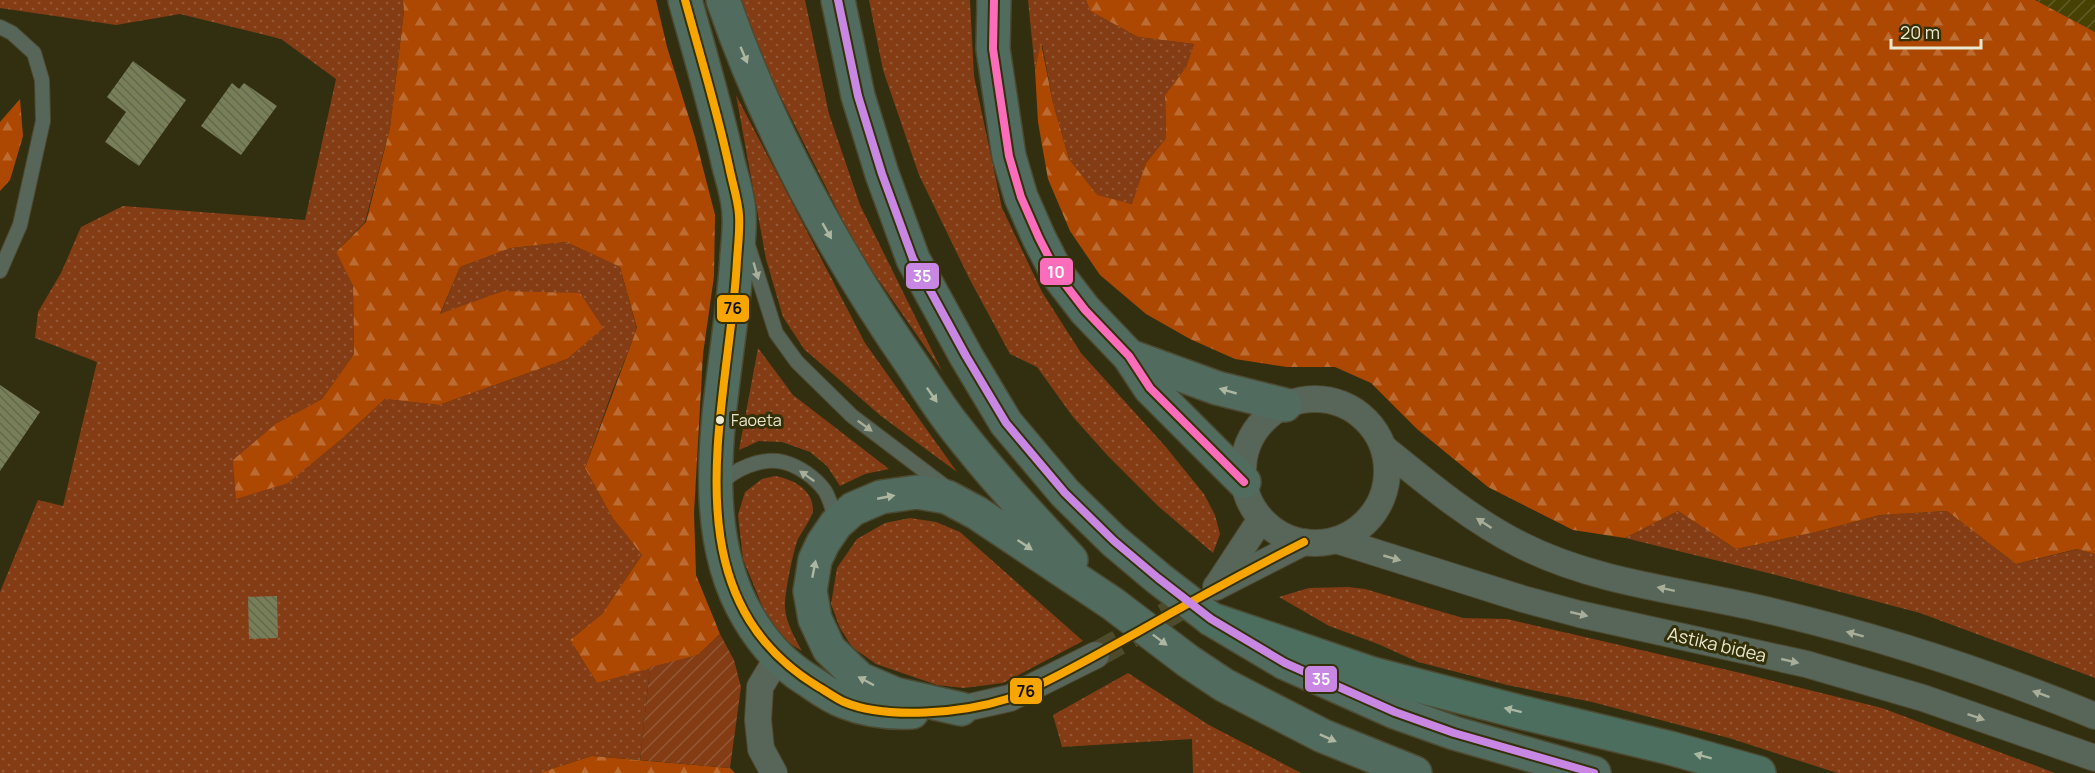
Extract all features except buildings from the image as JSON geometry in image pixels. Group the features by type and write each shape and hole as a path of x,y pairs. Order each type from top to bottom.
{"highway":[{"path":"1211,619 1373,674 1509,710 1670,748 1759,773"}],"main road":[{"path":"685,0 721,129 740,214 736,286 717,442 715,491 724,561 738,600 756,631 778,657 799,675 844,702 892,713 961,709"},
{"path":"723,0 732,27 773,123 824,226 878,316 954,426 1028,514 1113,604"},
{"path":"838,0 858,96 882,174 914,259 966,356 1006,423 1065,493 1114,542 1211,619 1285,663 1395,712 1454,733 1594,773"},
{"path":"994,0 993,49 1009,156 1021,196 1058,275 1086,310 1129,356 1150,388 1244,482"},
{"path":"1129,356 1217,388 1285,405"},
{"path":"961,709 896,694 860,679 828,650 815,619 810,591 815,560 836,524 853,509 881,497 916,492 947,497 977,513 1113,604 1188,661 1224,685 1323,736 1415,773"}],"street":[{"path":"1303,399 1326,399 1347,406 1365,418 1379,436 1384,447 1387,478 1382,499 1371,517 1355,531 1336,540 1320,543 1304,542 1281,534 1261,519 1250,502 1244,482 1244,460 1251,438 1264,420 1285,405 1303,399"},
{"path":"1384,447 1469,514 1521,545 1545,556 1580,569 1775,612 1933,655 2053,698 2095,716"},
{"path":"1261,519 1216,587 1304,542"},
{"name":"Astika bidea","path":"1336,540 1568,611 1806,664 1923,698 2095,758"},
{"path":"961,709 1010,698 1096,655"},
{"path":"774,773 760,749 758,720 760,687 778,657"}],"lane":[{"path":"0,27 12,33 34,53 42,80 43,121 20,225 0,271"},
{"path":"740,214 757,277 776,333 797,362 852,416 939,480 977,513"},
{"path":"715,491 728,476 752,464 783,462 810,475 824,491 831,503 836,524"}],"shaded area":[{"path":"0,0 403,0 404,11 390,128 365,222 336,252 353,286 354,354 322,399 277,423 346,435 385,399 439,405 567,359 503,291 440,315 460,267 511,248 566,242 620,267 637,329 585,468 612,517 642,555 602,614 570,640 597,683 650,667 640,760 592,756 539,773 0,773 0,592 38,500 63,506 97,362 35,338 38,312 61,273 81,227 123,206 305,220 336,79 281,39 180,14 116,25 0,8"},
{"path":"738,0 805,0 829,114 860,205 942,371 857,249 748,32"},
{"path":"869,0 970,0 974,76 1002,208 1042,292 1081,353 1165,446 1204,494 1215,515 1220,534 1213,553 1158,506 1108,456 1073,417 1037,367 1010,354 969,278 919,175 883,70"},
{"path":"1028,0 1086,0 1090,11 1138,37 1194,44 1186,67 1165,95 1166,138 1146,163 1133,204 1097,196 1069,159 1053,103 1042,44 1035,70"},
{"path":"2035,0 2095,0 2095,32"},
{"path":"736,95 865,343 957,472 881,416 804,349 783,317 766,259"},
{"path":"758,348 793,395 889,469 865,474 840,486 827,466 810,452 782,442 759,441 739,450"},
{"path":"775,476 801,487 810,497 812,504 812,514 796,545 785,602 789,625 802,651 781,638 766,615 743,559 738,515 745,492 762,479"},
{"path":"1678,511 1736,549 1816,532 1880,515 1947,511 2016,564 2078,549 2095,554 2095,678 1920,613 1625,538"},
{"path":"910,518 936,522 960,532 1083,641 1003,683 964,688 937,685 876,664 852,647 840,628 831,604 837,568 857,539 885,523"},
{"path":"1309,588 1365,589 1463,618 1507,619 1882,708 2055,773 1837,773 1729,738 1592,702 1507,685 1418,662 1329,626 1279,597"},
{"path":"720,634 734,660 741,687 730,768 640,760 650,667 698,655"},
{"path":"1128,673 1209,725 1301,773 1193,773 1192,739 1062,747 1053,715"}],"green space":[{"path":"403,0 656,0 667,47 695,137 715,215 714,276 703,354 694,513 696,575 720,634 698,655 597,683 570,640 602,614 642,555 612,517 585,468 637,328 620,267 566,242 511,248 460,267 440,314 503,291 580,293 603,328 567,359 439,405 385,399 288,483 236,499 233,460 277,423 322,399 354,354 353,286 336,252 366,222 390,128 404,11"},
{"path":"1086,0 2035,0 2095,32 2095,554 2077,549 2016,564 1947,511 1880,515 1816,532 1736,549 1678,511 1625,538 1573,530 1488,487 1417,429 1371,383 1335,367 1287,367 1235,359 1190,339 1146,314 1100,275 1070,231 1048,179 1038,122 1035,70 1041,43 1053,103 1069,159 1097,195 1132,204 1146,163 1166,138 1165,95 1186,67 1194,44 1138,37 1090,11"},
{"path":"20,99 23,136 10,180 0,191 0,122"},
{"path":"592,756 730,768 735,773 539,773"}],"tunnel":[{"path":"1096,655 1202,595"}],"transit line":[{"name":"76","path":"685,0 719,124 739,215 732,316 719,433 717,492 722,548 739,600 769,647 817,686 841,700 862,708 903,713 969,708 1007,699 1041,684 1304,542"},
{"name":"35","path":"838,0 858,96 882,174 913,259 1006,423 1065,493 1114,541 1211,619 1285,663 1395,712 1454,733 1594,773"},
{"name":"10","path":"994,0 993,49 1009,156 1021,197 1058,275 1085,310 1129,356 1150,388 1244,482"}],"place":[{"name":"Faoeta","path":"720,420"}]}
